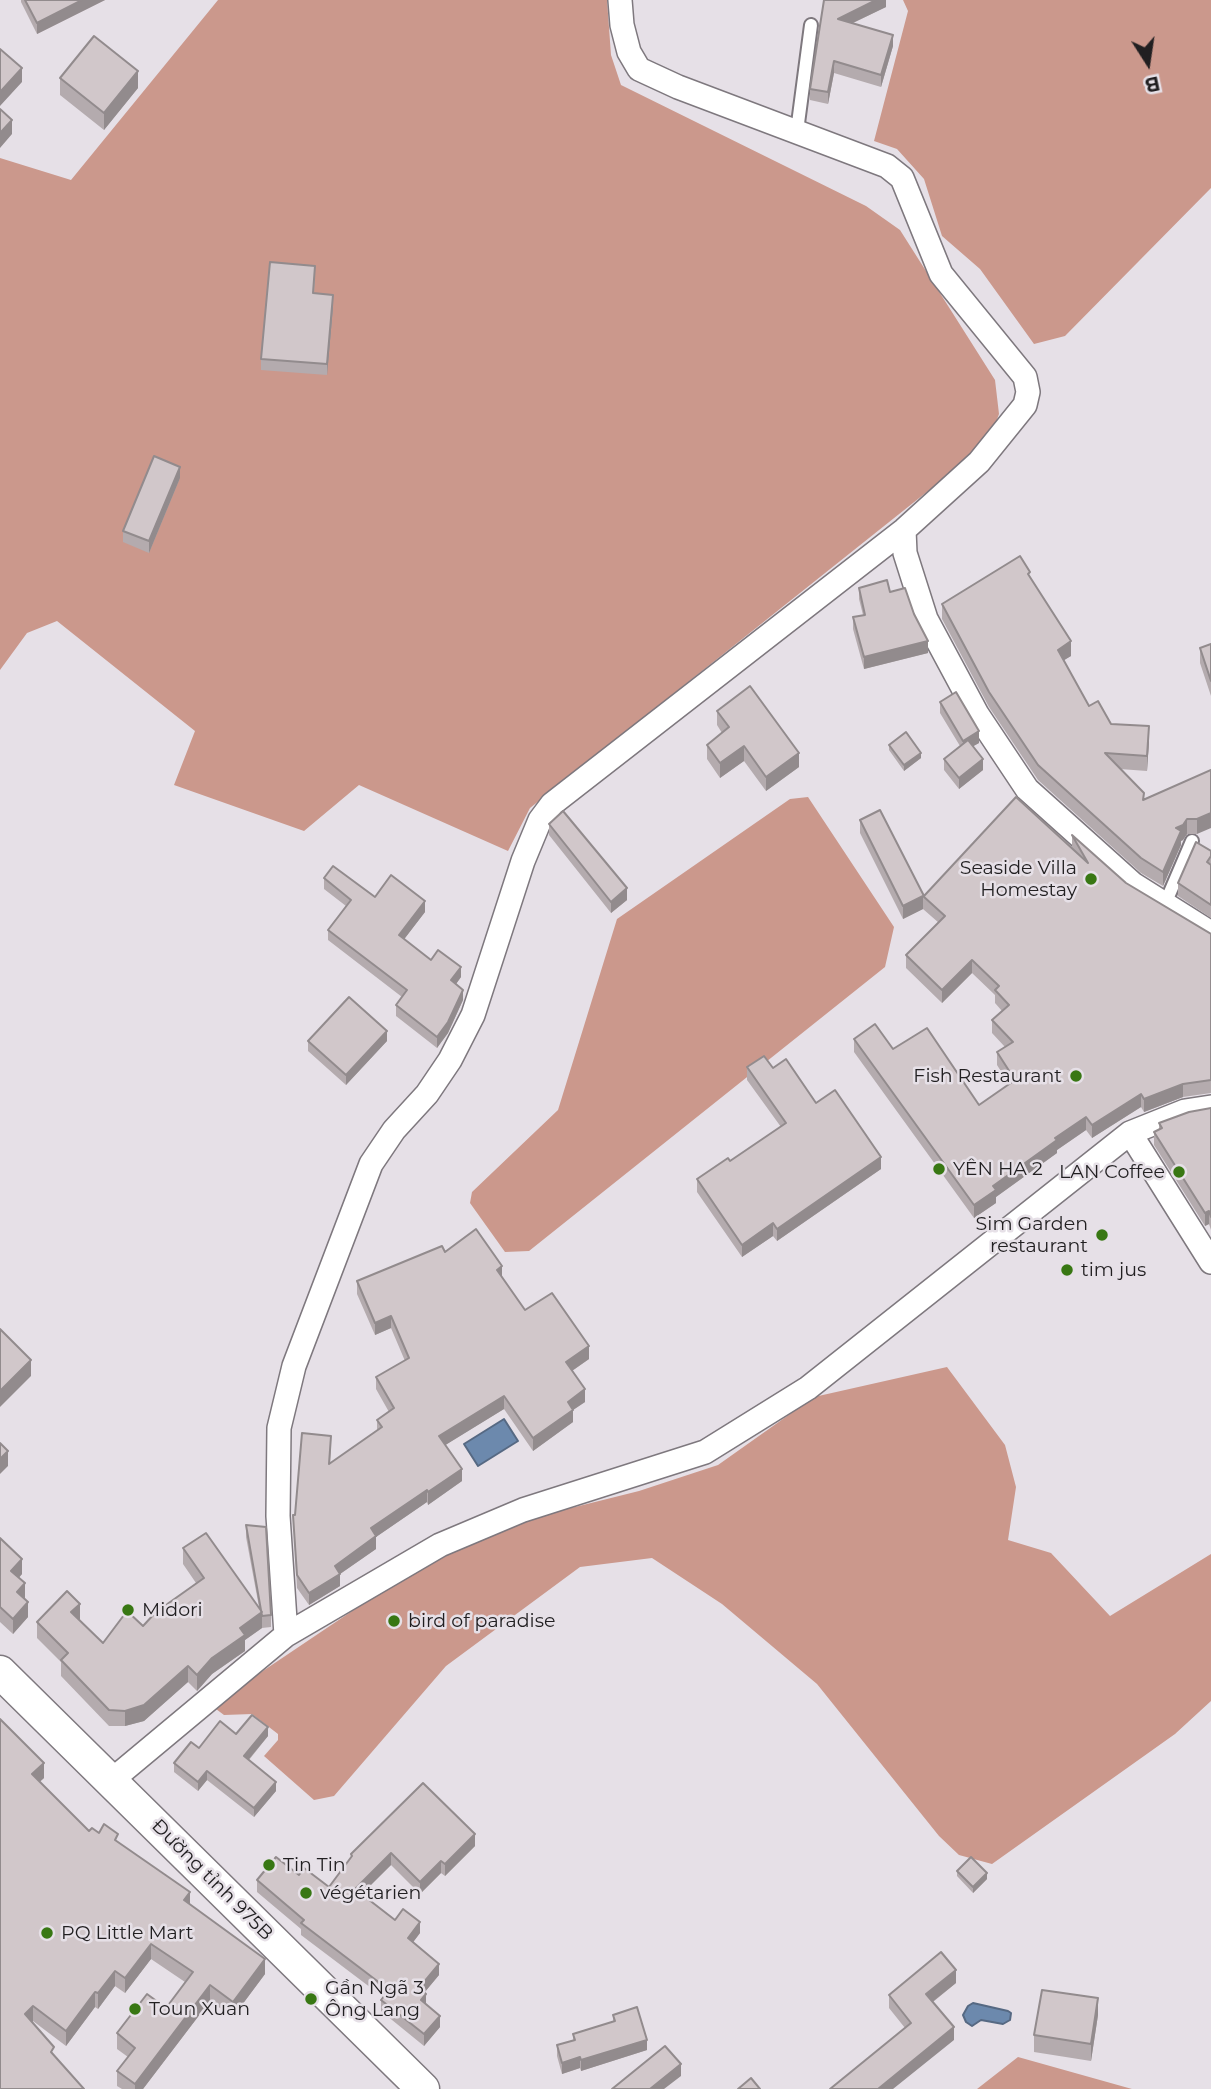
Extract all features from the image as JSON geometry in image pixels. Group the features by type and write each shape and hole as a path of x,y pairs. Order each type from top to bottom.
{"main road":[{"name":"Đường tỉnh 975B","path":"0,1672 423,2089"}],"street":[{"path":"286,1636 278,1516 279,1428 294,1366 371,1164 394,1130 427,1094 450,1059 473,1015 523,861 540,820 552,804 904,530 979,462 1025,405 1028,392 1026,377 941,274 902,178 887,166 678,88 639,69 629,52 622,25 620,0"},
{"path":"904,530 905,553 926,619 977,714 1027,789 1133,884 1211,933"},
{"path":"112,1780 286,1636 440,1545 523,1510 705,1452 808,1388 1130,1133 1185,1111 1211,1107"},
{"path":"1130,1133 1211,1262"}],"lane":[{"path":"797,131 811,25"},
{"path":"1165,904 1192,841"}],"shaded area":[{"path":"218,0 607,0 611,55 621,85 866,206 900,230 995,380 999,414 992,433 977,452 530,808 508,851 359,785 304,831 174,785 195,731 57,621 27,633 0,670 0,158 71,180"},
{"path":"903,0 1211,0 1211,188 1065,336 1034,344 980,269 942,236 924,179 897,149 874,141 908,11"},
{"path":"808,797 894,927 885,967 529,1251 505,1252 470,1203 472,1192 558,1110 617,919 790,799"},
{"path":"947,1367 1005,1445 1016,1487 1008,1540 1051,1553 1110,1616 1211,1554 1211,1701 1175,1734 992,1864 959,1855 939,1836 817,1684 722,1604 652,1558 580,1567 446,1666 334,1796 314,1800 264,1756 278,1740 278,1734 252,1714 224,1715 216,1709 248,1681 367,1601 453,1549 531,1518 639,1491 718,1465 814,1397"},
{"path":"1018,2057 1132,2089 977,2089"}],"water":[{"path":"504,1419 518,1441 478,1466 464,1444"},
{"path":"973,2003 1008,2011 1011,2013 1010,2020 1003,2024 981,2020 972,2026 966,2022 963,2015"}],"building":[{"path":"25,0 82,0 37,23"},
{"path":"824,0 876,0 838,19 893,35 881,75 834,61 828,92 810,89"},
{"path":"94,36 138,71 104,113 60,78"},
{"path":"0,49 22,68 0,92"},
{"path":"0,109 12,120 0,133"},
{"path":"270,262 315,266 313,293 333,295 327,364 261,359"},
{"path":"154,456 180,467 149,541 123,531"},
{"path":"1020,556 1030,572 1028,574 1071,641 1058,650 1089,706 1098,701 1111,724 1149,726 1147,756 1105,753 1144,793 1143,800 1211,770 1211,813 1197,819 1187,819 1183,825 1176,828 1181,831 1163,872 1141,858 1038,765 989,692 942,604"},
{"path":"887,580 890,592 905,588 928,641 864,657 853,617 865,615 859,588"},
{"path":"1211,644 1211,681 1200,648"},
{"path":"750,686 799,753 766,777 744,746 720,763 707,745 729,727 717,711"},
{"path":"956,692 979,731 963,741 940,702"},
{"path":"906,732 921,753 904,765 889,745"},
{"path":"968,740 983,759 959,778 944,759"},
{"path":"1016,797 1088,863 1072,835 1126,883 1211,934 1211,1080 1183,1084 1144,1099 1141,1094 1092,1125 1086,1117 993,1186 996,1190 974,1205 854,1039 875,1024 893,1049 927,1028 979,1105 1015,1080 997,1052 1013,1042 992,1020 1009,1005 995,990 999,986 972,960 942,990 906,955 945,916 923,896 903,906 860,820 880,810 924,896"},
{"path":"563,811 627,888 611,902 549,824"},
{"path":"1196,842 1211,851 1207,862 1211,865 1211,905 1178,883"},
{"path":"333,866 375,897 391,875 425,901 399,935 431,960 438,950 461,967 451,980 463,990 448,1022 437,1037 396,1005 407,990 328,930 351,900 324,878"},
{"path":"349,997 387,1031 346,1075 308,1041"},
{"path":"764,1056 773,1068 786,1059 816,1103 835,1090 881,1157 777,1229 773,1223 742,1245 697,1179 728,1158 730,1161 786,1123 747,1067"},
{"path":"1211,1108 1211,1217 1209,1211 1205,1213 1154,1132 1162,1128 1159,1123 1189,1112"},
{"path":"476,1229 502,1266 497,1270 525,1310 552,1293 589,1346 566,1362 585,1389 568,1402 573,1410 533,1438 504,1396 439,1436 462,1469 371,1528 376,1536 335,1566 340,1574 309,1593 297,1575 293,1515 302,1433 331,1436 329,1464 382,1427 377,1420 394,1408 376,1377 409,1358 391,1316 375,1323 357,1281 442,1246 445,1252"},
{"path":"0,1329 31,1360 0,1391"},
{"path":"0,1443 8,1451 0,1459"},
{"path":"246,1525 266,1527 271,1615 262,1616"},
{"path":"206,1533 262,1612 240,1628 245,1635 212,1658 197,1675 188,1666 144,1705 125,1711 109,1710 61,1660 68,1653 37,1622 67,1591 80,1604 71,1612 103,1643 127,1611 143,1626 156,1612 204,1578 183,1548"},
{"path":"0,1538 22,1559 11,1571 25,1583 17,1592 28,1602 13,1619 0,1607"},
{"path":"252,1715 268,1727 244,1756 276,1782 254,1808 207,1771 198,1782 174,1763 191,1742 199,1748 220,1721 236,1734"},
{"path":"0,1719 44,1763 32,1774 89,1831 92,1828 99,1833 104,1824 118,1834 115,1840 190,1892 184,1900 265,1959 233,2002 210,1985 135,2084 117,2071 135,2048 117,2033 147,1994 166,2008 193,1972 151,1944 125,1978 115,1971 98,1993 95,1992 66,2031 33,2006 25,2014 54,2047 51,2052 84,2089 0,2089"},
{"path":"423,1783 475,1834 445,1864 441,1861 420,1882 391,1853 355,1889 395,1920 403,1909 420,1922 408,1938 439,1964 419,1988 426,1994 421,2000 440,2016 424,2034 381,2000 389,1990 301,1923 304,1920 257,1880 276,1857 299,1875 304,1868 329,1887 351,1854"},
{"path":"971,1857 987,1873 973,1887 957,1871"},
{"path":"941,1952 956,1970 926,1994 954,2027 878,2089 830,2089 911,2023 889,1995"},
{"path":"1042,1990 1098,1998 1091,2044 1034,2035"},
{"path":"637,2007 647,2040 562,2063 557,2045 575,2040 573,2034 615,2021 613,2015"},
{"path":"665,2046 681,2064 650,2089 612,2089"},
{"path":"751,2078 760,2089 738,2089"}],"place":[{"name":"Seaside Villa Homestay","path":"1091,879"},
{"name":"Fish Restaurant","path":"1076,1076"},
{"name":"YÊN HA 2","path":"939,1169"},
{"name":"LAN Coffee","path":"1179,1172"},
{"name":"Sim Garden restaurant","path":"1102,1235"},
{"name":"tim jus","path":"1067,1270"},
{"name":"Midori","path":"128,1610"},
{"name":"bird of paradise","path":"394,1621"},
{"name":"Tin Tin","path":"269,1865"},
{"name":"végétarien","path":"306,1893"},
{"name":"PQ Little Mart","path":"47,1933"},
{"name":"Gần Ngã 3 Ông Lang","path":"311,1999"},
{"name":"Toun Xuan","path":"135,2009"}]}
